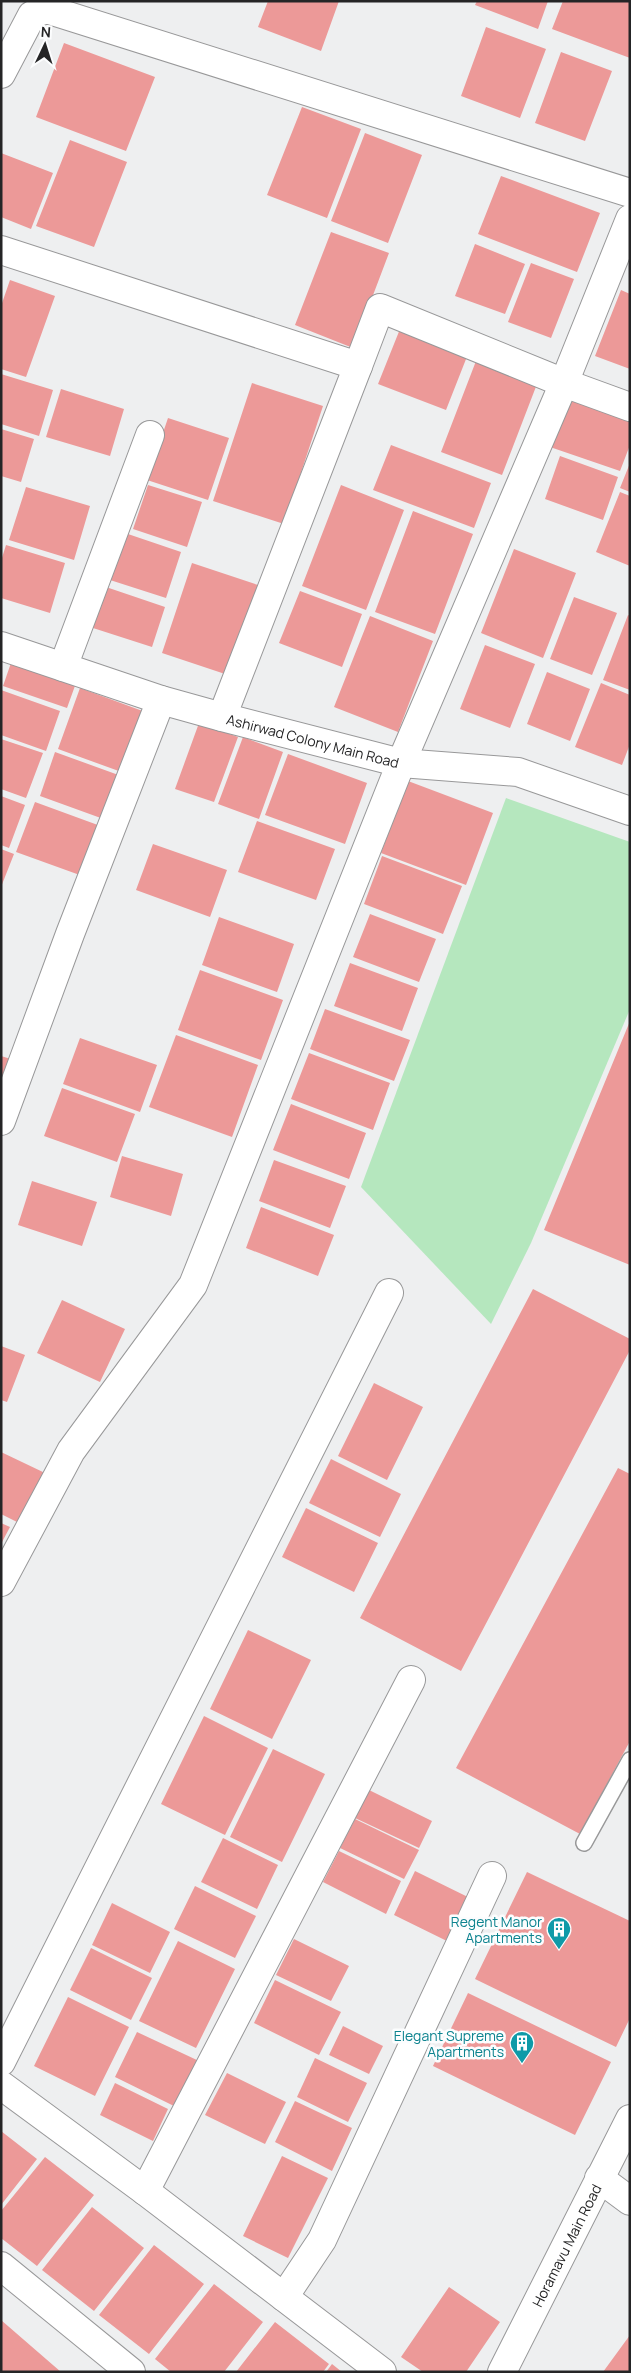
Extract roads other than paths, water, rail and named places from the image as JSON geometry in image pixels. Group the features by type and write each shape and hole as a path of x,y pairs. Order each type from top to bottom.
{"street":[{"path":"1,74 32,15 46,9 630,193"},
{"path":"1,1582 71,1451 193,1284 401,763 564,383 630,219"},
{"path":"1,250 358,366"},
{"path":"222,717 380,308 564,383 630,407"},
{"path":"63,667 150,435"},
{"name":"Ashirwad Colony Main Road","path":"1,646 161,700 222,717 401,763 518,772 630,810"},
{"path":"1,1122 70,934 161,700"},
{"path":"1,2062 389,1292"},
{"path":"145,2190 410,1680"},
{"path":"284,2297 322,2240 492,1876"},
{"path":"1,2085 145,2190 382,2372"},
{"name":"Horamavu Main Road","path":"505,2370 630,2118"},
{"path":"600,2178 630,2201"},
{"path":"1,2266 131,2372"}],"lane":[{"path":"584,1843 630,1760"}],"place":[{"name":"Regent Manor Apartments","path":"559,1950"},
{"name":"Elegant Supreme Apartments","path":"522,2064"}]}
